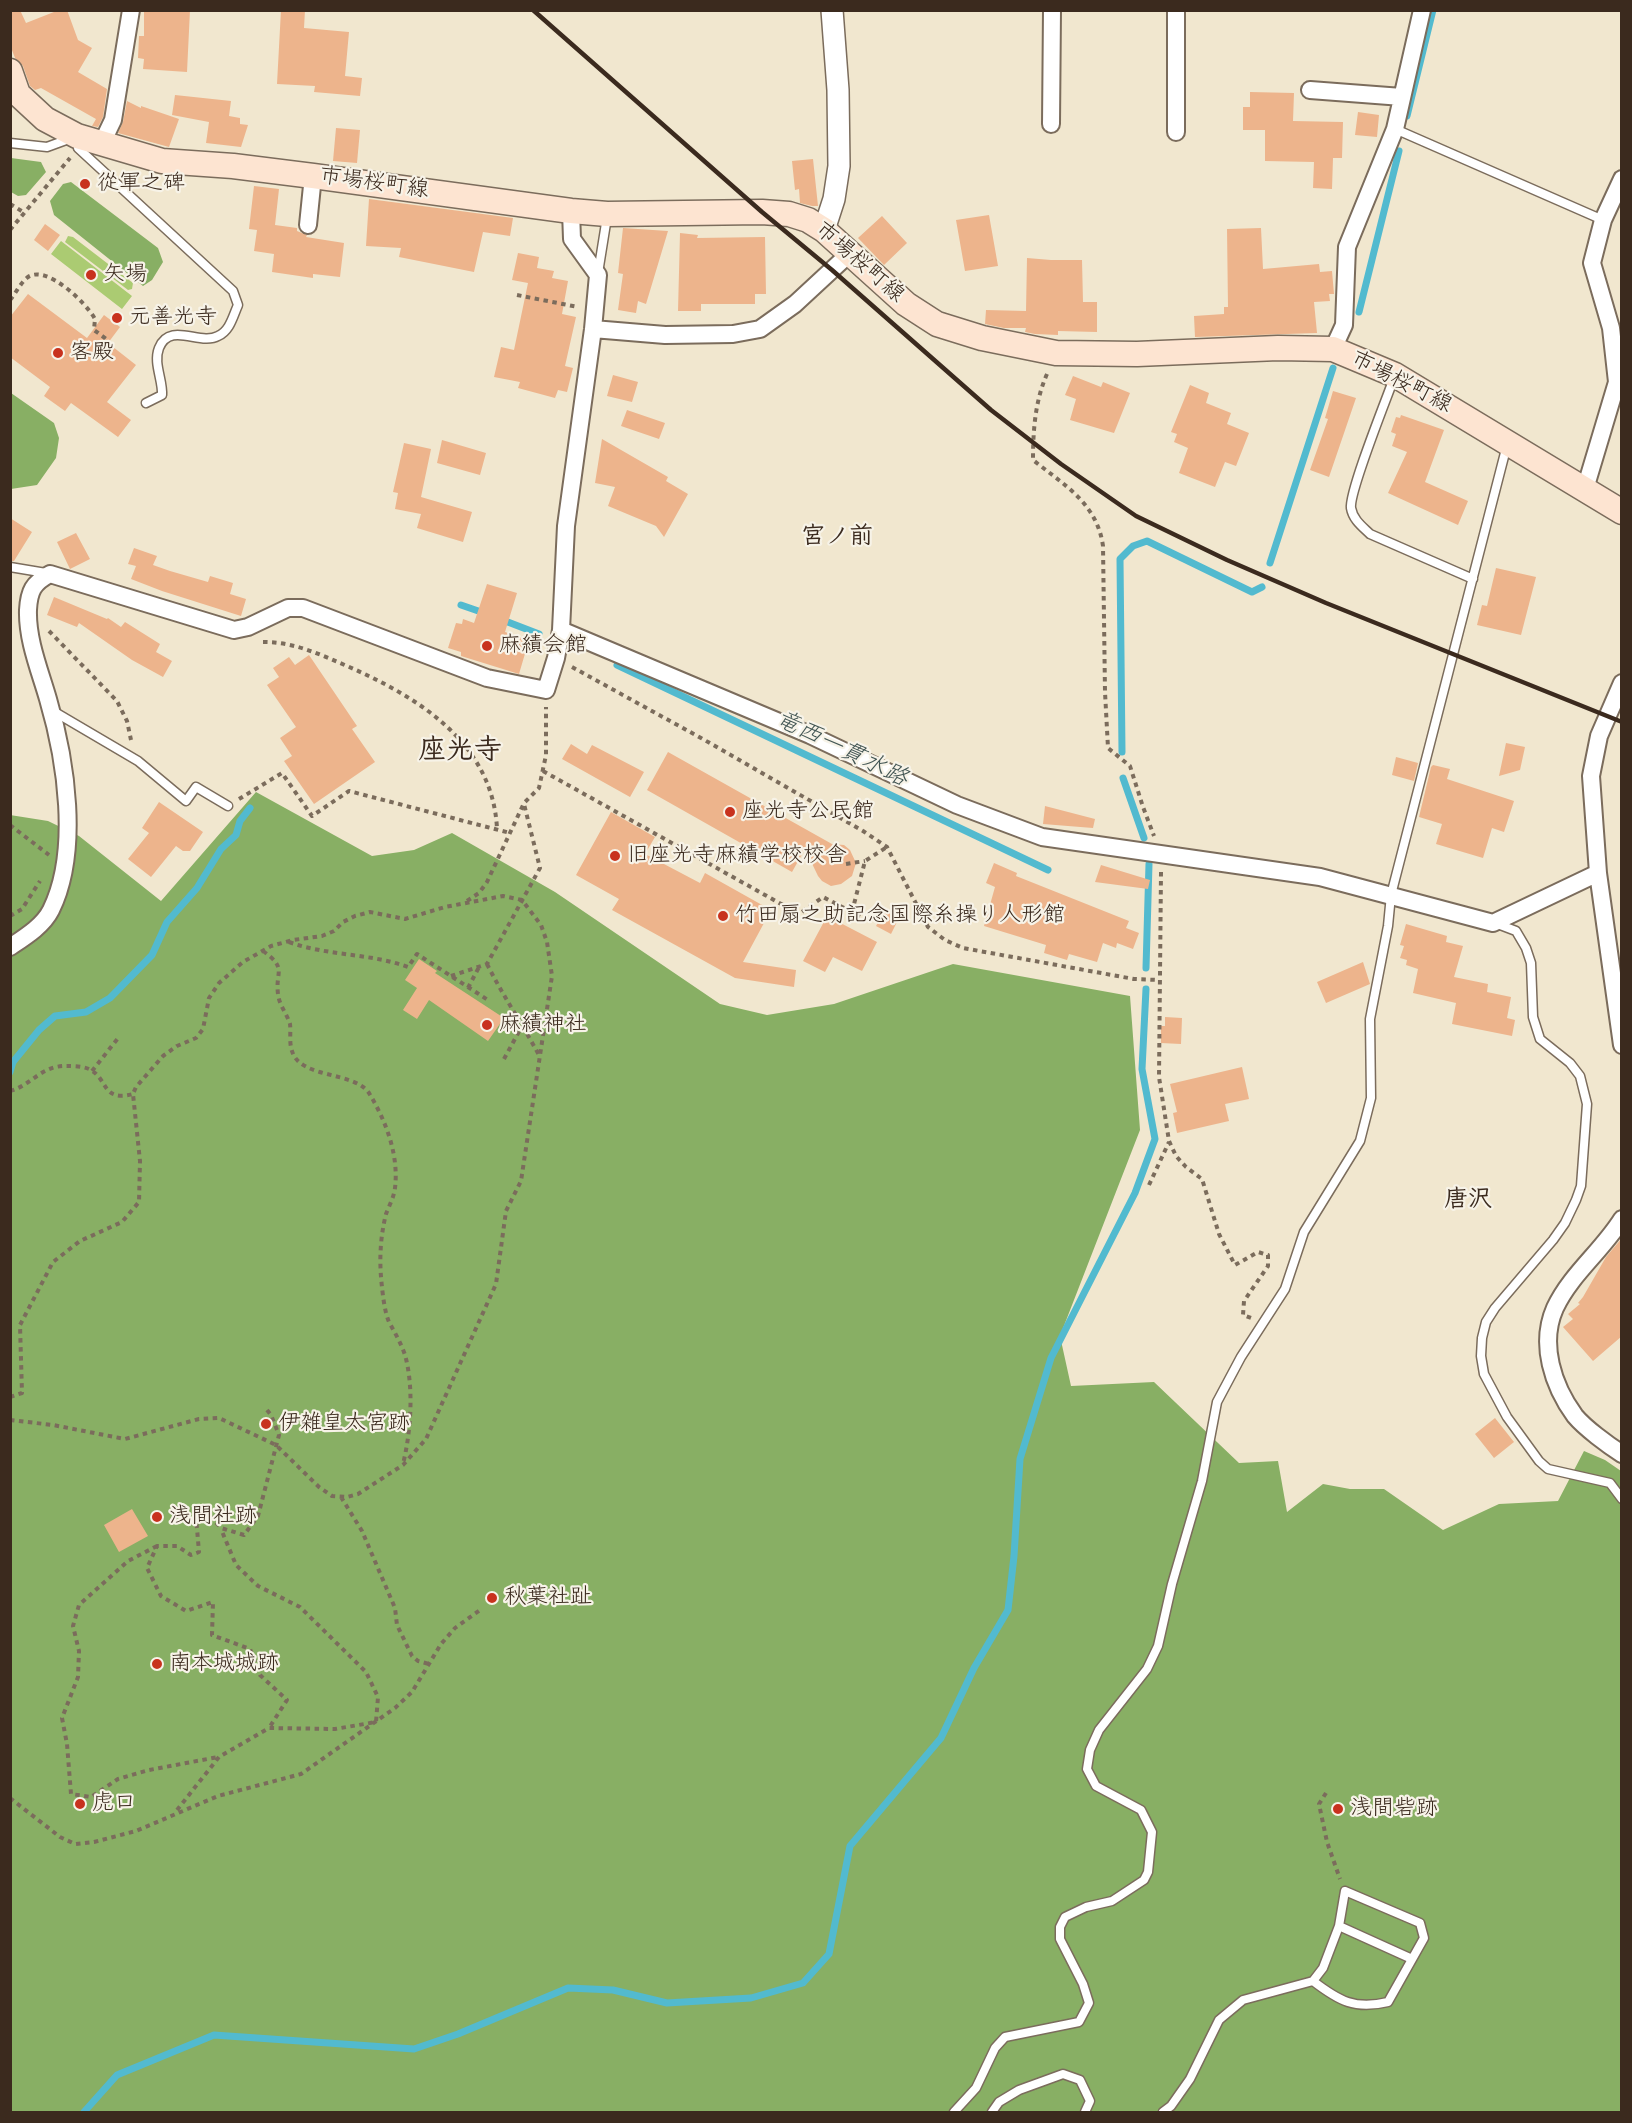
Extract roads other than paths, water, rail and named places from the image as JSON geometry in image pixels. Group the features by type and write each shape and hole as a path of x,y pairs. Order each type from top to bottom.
{"main road":[{"name":"市場桜町線","path":"10,71 14,92 45,119 77,142 102,143 162,161 233,166 571,211 607,214 762,212 789,214 808,220 824,230 906,304 937,324 982,338 1056,353 1137,354 1278,348 1333,349 1395,375 1622,512"}],"street":[{"path":"102,143 113,120 131,10"},
{"path":"824,230 834,199 839,166 838,90 832,10"},
{"path":"1051,124 1052,10"},
{"path":"1176,10 1176,132"},
{"path":"1333,349 1344,325 1347,248 1395,129 1422,10"},
{"path":"1310,90 1402,97"},
{"path":"308,225 313,176"},
{"path":"1585,489 1617,382 1611,328 1592,263 1604,220 1622,179"},
{"path":"10,947 32,932 50,912 60,885 67,849 68,812 65,786 51,710 30,633 28,610 31,592 37,580 50,574 234,630 248,627 288,608 303,608 487,678 546,690 556,658 561,630 566,526 593,329 598,275 572,238 571,211"},
{"path":"593,329 664,335 733,334 760,329 795,304 849,254"},
{"path":"561,630 810,735 957,805 1042,837 1320,877 1493,923 1598,873"},
{"path":"1622,683 1599,736 1592,776 1598,873 1622,1045"},
{"path":"1622,1219 1574,1279 1555,1309 1548,1335 1550,1366 1559,1390 1577,1418 1622,1454"}],"lane":[{"path":"1395,129 1604,220"},
{"path":"10,143 47,147 77,142 233,291 238,305 228,328 218,336 207,339 176,334 166,338 159,349 158,362 163,385 162,395 146,403"},
{"path":"598,275 607,214"},
{"path":"1395,375 1356,484 1351,508 1358,523 1370,534 1473,579"},
{"path":"954,2112 976,2088 995,2048 1005,2037 1079,2022 1089,2003 1083,1984 1060,1939 1060,1927 1065,1917 1086,1907 1112,1901 1144,1880 1148,1872 1152,1832 1141,1810 1096,1786 1087,1769 1090,1750 1099,1730 1147,1669 1158,1646 1172,1584 1202,1481 1217,1402 1241,1358 1285,1288 1304,1232 1360,1141 1371,1098 1370,1020 1388,926 1391,895 1508,442"},
{"path":"10,567 50,574"},
{"path":"51,710 138,761 186,801 196,786 228,806"},
{"path":"1493,923 1516,931 1526,948 1531,963 1533,1017 1540,1039 1570,1063 1580,1076 1587,1104 1581,1186 1576,1200 1565,1223 1553,1240 1495,1308 1486,1322 1481,1356 1484,1374 1507,1417 1539,1461 1548,1469 1610,1483 1622,1499"},
{"path":"1163,2112 1171,2106 1190,2079 1219,2020 1243,2000 1312,1981 1323,1968 1339,1926 1345,1891 1420,1923 1424,1938 1388,2002 1370,2006 1349,2003 1329,1994 1312,1981"},
{"path":"1339,1926 1412,1959"},
{"path":"992,2112 999,2102 1019,2090 1063,2074 1080,2080 1090,2101 1085,2112"}],"waterway":[{"path":"1407,116 1433,10"},
{"path":"1359,312 1399,151"},
{"path":"1270,563 1333,368"},
{"path":"1122,752 1120,559 1133,546 1147,541 1252,592 1262,587"},
{"name":"竜西一貫水路","path":"461,605 487,614"},
{"name":"竜西一貫水路","path":"500,619 539,634"},
{"name":"竜西一貫水路","path":"617,665 1048,870"},
{"path":"1123,778 1144,838"},
{"path":"10,1072 13,1062 39,1030 55,1016 86,1012 110,998 152,955 167,922 197,888 221,849 236,835 240,821 250,808"},
{"path":"1146,968 1149,864"},
{"path":"84,2112 117,2075 214,2035 414,2049 458,2034 568,1988 613,1990 667,2003 751,1998 803,1983 829,1954 850,1846 941,1738 974,1668 1008,1610 1020,1459 1051,1358 1135,1193 1155,1139 1142,1069 1146,989"}],"railway":[{"path":"533,10 991,410 1061,464 1136,516 1227,560 1326,603 1622,722"}],"place":[{"name":"從軍之碑","path":"85,184"},
{"name":"矢場","path":"91,275"},
{"name":"元善光寺","path":"117,318"},
{"name":"客殿","path":"58,353"},
{"name":"麻績会館","path":"487,646"},
{"name":"座光寺公民館","path":"730,812"},
{"name":"旧座光寺麻績学校校舎","path":"615,856"},
{"name":"竹田扇之助記念国際糸操り人形館","path":"723,916"},
{"name":"麻績神社","path":"487,1025"},
{"name":"伊雑皇太宮跡","path":"266,1424"},
{"name":"浅間社跡","path":"157,1517"},
{"name":"秋葉社趾","path":"492,1598"},
{"name":"南本城城跡","path":"157,1664"},
{"name":"虎口","path":"80,1804"},
{"name":"浅間砦跡","path":"1338,1809"}],"district":[{"name":"宮ノ前","path":"837,538"},
{"name":"座光寺","path":"460,752"},
{"name":"唐沢","path":"1468,1201"}]}
